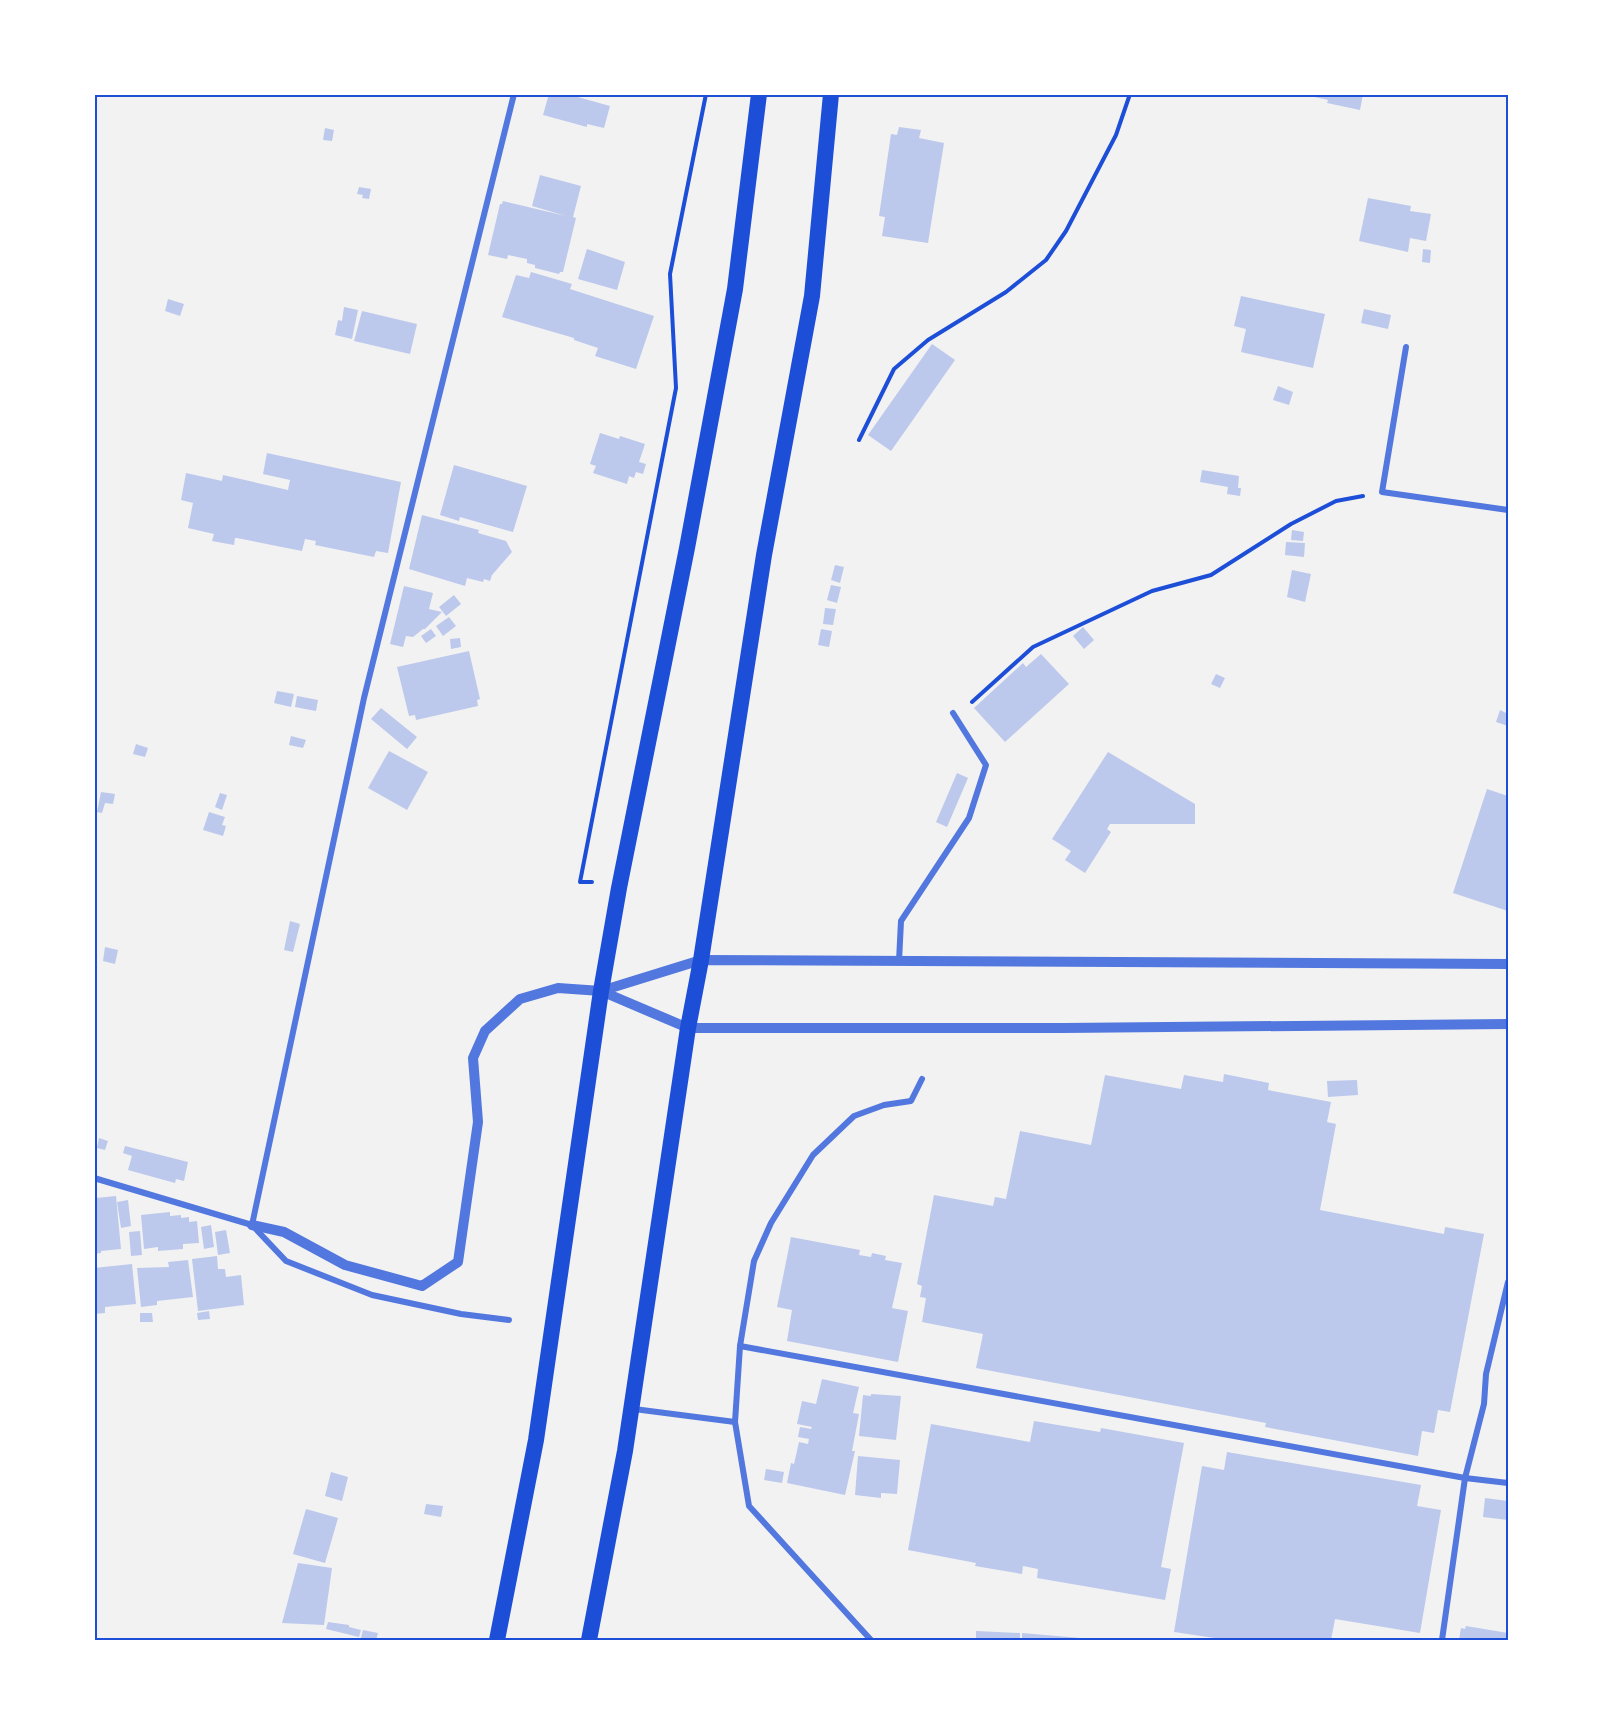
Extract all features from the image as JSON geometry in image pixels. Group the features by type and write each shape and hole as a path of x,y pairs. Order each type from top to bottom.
{"highway":[{"path":"496,1641 536,1440 601,991 620,882 687,548 735,289 759,94"},
{"path":"589,1641 625,1451 688,1028 701,960 763,567 812,296 831,94"}],"street":[{"path":"252,1225 364,698 513,94"},
{"path":"1406,347 1382,492 1509,510"},
{"path":"899,962 901,921 969,818 986,765 954,715"},
{"path":"601,991 701,960 1509,964"},
{"path":"94,1178 252,1225 284,1232 345,1265 423,1286 458,1262 478,1122 473,1058 485,1031 520,999 558,988 601,991 688,1028 1075,1028 1509,1024"},
{"path":"871,1641 749,1506 735,1422 740,1346 754,1260 771,1223 813,1155 854,1116 884,1106 911,1101 921,1079"},
{"path":"252,1225 286,1261 372,1295 461,1314 509,1320"},
{"path":"1442,1641 1465,1478 1484,1404 1486,1374 1509,1282"},
{"path":"740,1346 1465,1478 1509,1483"},
{"path":"631,1409 735,1422"}],"path":[{"path":"620,882 580,882 676,388 670,274 706,94"},
{"path":"859,440 894,369 928,340 1006,292 1046,260 1066,231 1116,135 1130,94"},
{"path":"954,715 1033,647 1152,591 1212,575 1292,524 1336,501 1382,492"}],"building":[{"path":"549,94 567,94 610,106 604,128 587,124 587,127 543,115"},
{"path":"1310,94 1363,94 1360,110 1327,103 1328,100 1310,96"},
{"path":"899,127 921,130 919,138 944,143 928,243 882,236 885,217 879,216 891,134 897,135"},
{"path":"325,128 334,130 332,141 323,140"},
{"path":"540,175 581,186 563,272 559,274 535,268 535,265 527,263 527,259 508,255 507,259 488,255 500,204 503,201 566,216 532,206"},
{"path":"359,187 371,189 369,199 357,194"},
{"path":"1368,198 1411,206 1410,211 1431,214 1426,241 1410,238 1408,252 1359,241"},
{"path":"587,249 625,262 617,290 578,279"},
{"path":"1423,249 1431,250 1430,263 1422,262"},
{"path":"531,272 572,284 570,289 654,316 636,369 595,356 598,348 574,340 574,338 502,317 516,275 529,278"},
{"path":"1241,296 1325,314 1313,368 1241,352 1246,329 1234,326"},
{"path":"168,299 184,304 180,316 165,311"},
{"path":"344,307 358,310 352,339 335,335 338,320 342,321"},
{"path":"1364,309 1391,315 1388,329 1361,323"},
{"path":"362,311 417,324 410,354 354,341"},
{"path":"932,344 955,360 891,451 868,435"},
{"path":"1278,386 1293,392 1289,405 1273,400"},
{"path":"600,433 619,439 620,436 645,444 639,462 646,464 643,474 636,472 634,478 629,476 627,484 593,473 596,466 590,464"},
{"path":"267,453 401,482 388,553 376,551 374,557 315,545 316,541 305,539 302,551 237,538 235,538 234,545 212,541 214,534 188,528 193,503 181,500 186,473 222,481 223,475 288,490 290,480 263,474"},
{"path":"454,465 527,486 513,532 460,517 459,521 440,515"},
{"path":"1202,470 1239,476 1240,496 1227,494 1228,487 1200,482"},
{"path":"422,515 479,530 478,533 506,541 512,552 492,575 490,581 484,579 483,582 467,578 465,586 409,569"},
{"path":"1292,530 1304,532 1303,541 1291,540"},
{"path":"1286,542 1305,543 1304,557 1285,555"},
{"path":"835,565 844,567 840,583 831,580"},
{"path":"1292,570 1311,574 1305,602 1287,597"},
{"path":"831,585 841,587 837,603 827,600"},
{"path":"404,586 433,593 429,609 442,612 413,637 406,636 403,647 390,644"},
{"path":"454,595 461,604 446,616 439,607"},
{"path":"825,608 836,609 833,625 823,624"},
{"path":"449,617 456,626 443,636 436,626"},
{"path":"1083,627 1094,640 1084,649 1073,636"},
{"path":"431,629 436,636 426,643 421,636"},
{"path":"821,629 832,631 829,647 818,645"},
{"path":"460,638 461,647 451,649 450,639"},
{"path":"469,651 480,699 477,700 478,706 416,720 415,715 409,716 397,667"},
{"path":"1041,654 1069,684 1005,742 974,708 1023,663 1026,667"},
{"path":"1216,674 1225,678 1220,688 1211,684"},
{"path":"277,691 294,694 291,707 274,703"},
{"path":"297,696 318,700 316,711 295,707"},
{"path":"381,708 417,737 407,749 371,719"},
{"path":"1500,710 1508,714 1508,726 1496,722"},
{"path":"291,736 306,740 303,748 289,745"},
{"path":"136,744 148,748 145,757 133,754"},
{"path":"389,751 428,772 407,810 368,788"},
{"path":"1108,752 1195,804 1195,824 1110,824 1107,829 1111,832 1085,873 1065,860 1071,851 1052,839"},
{"path":"957,773 968,778 947,827 936,822"},
{"path":"1487,789 1508,796 1508,911 1453,893"},
{"path":"101,792 115,794 113,804 105,803 102,813 97,812"},
{"path":"220,793 227,795 222,810 215,807"},
{"path":"209,812 225,817 222,825 226,826 223,836 203,830"},
{"path":"290,921 300,924 293,952 284,950"},
{"path":"105,947 118,950 115,964 103,961"},
{"path":"1224,1074 1269,1083 1268,1090 1331,1102 1327,1122 1336,1124 1320,1210 1444,1234 1445,1227 1484,1234 1450,1412 1438,1410 1434,1433 1422,1431 1418,1456 1265,1427 1266,1423 976,1368 983,1334 922,1322 926,1298 920,1297 922,1286 917,1284 934,1195 993,1206 995,1197 1006,1199 1020,1131 1091,1145 1105,1075 1181,1089 1184,1075 1223,1082"},
{"path":"1357,1080 1358,1095 1328,1097 1327,1081"},
{"path":"99,1138 108,1141 105,1150 97,1148"},
{"path":"125,1146 188,1162 184,1181 176,1179 175,1183 128,1170 132,1156 123,1153"},
{"path":"116,1196 121,1249 94,1254 96,1198"},
{"path":"128,1200 131,1226 121,1228 117,1202"},
{"path":"170,1212 170,1216 181,1215 181,1218 189,1217 189,1222 197,1221 199,1243 183,1244 183,1249 158,1251 158,1247 144,1249 141,1215"},
{"path":"211,1225 214,1247 204,1249 201,1227"},
{"path":"226,1230 230,1253 218,1255 215,1232"},
{"path":"140,1231 142,1255 131,1256 129,1232"},
{"path":"791,1237 860,1250 859,1255 871,1257 872,1253 886,1256 885,1260 902,1263 892,1308 908,1311 898,1362 787,1341 792,1310 777,1307"},
{"path":"217,1256 218,1269 225,1269 226,1277 241,1275 244,1305 198,1311 192,1259"},
{"path":"188,1260 193,1297 157,1301 157,1305 141,1307 137,1268 169,1267 168,1262"},
{"path":"132,1264 136,1304 105,1307 105,1313 94,1314 94,1268"},
{"path":"209,1311 210,1319 198,1320 197,1313"},
{"path":"140,1313 152,1313 153,1322 140,1322"},
{"path":"822,1379 859,1387 853,1413 859,1414 852,1451 855,1451 845,1495 787,1483 799,1442 808,1444 809,1439 798,1437 800,1427 811,1429 812,1427 797,1424 802,1401 816,1404"},
{"path":"871,1394 901,1396 896,1440 859,1436 863,1395 871,1396"},
{"path":"1034,1421 1100,1432 1101,1428 1184,1443 1161,1567 1171,1569 1165,1600 1037,1578 1038,1569 1023,1566 1022,1574 975,1566 976,1563 908,1550 931,1424 1030,1442"},
{"path":"1227,1452 1421,1485 1417,1506 1441,1510 1420,1633 1335,1619 1331,1640 1228,1640 1174,1632 1202,1466 1224,1470"},
{"path":"858,1456 900,1460 897,1494 881,1493 881,1498 855,1495"},
{"path":"766,1469 784,1472 782,1483 764,1480"},
{"path":"331,1472 348,1477 342,1501 325,1496"},
{"path":"1485,1498 1508,1501 1508,1520 1483,1517"},
{"path":"426,1504 443,1506 441,1517 424,1514"},
{"path":"306,1509 338,1518 325,1563 293,1554"},
{"path":"298,1563 332,1568 324,1625 282,1623"},
{"path":"328,1622 349,1625 349,1627 361,1630 359,1637 326,1629"},
{"path":"1466,1626 1508,1633 1507,1640 1459,1640 1461,1628 1465,1629"},
{"path":"363,1630 378,1633 376,1640 361,1638"},
{"path":"976,1631 1020,1633 1020,1640 976,1640"},
{"path":"1022,1633 1092,1639 1092,1640 1022,1640"}]}
